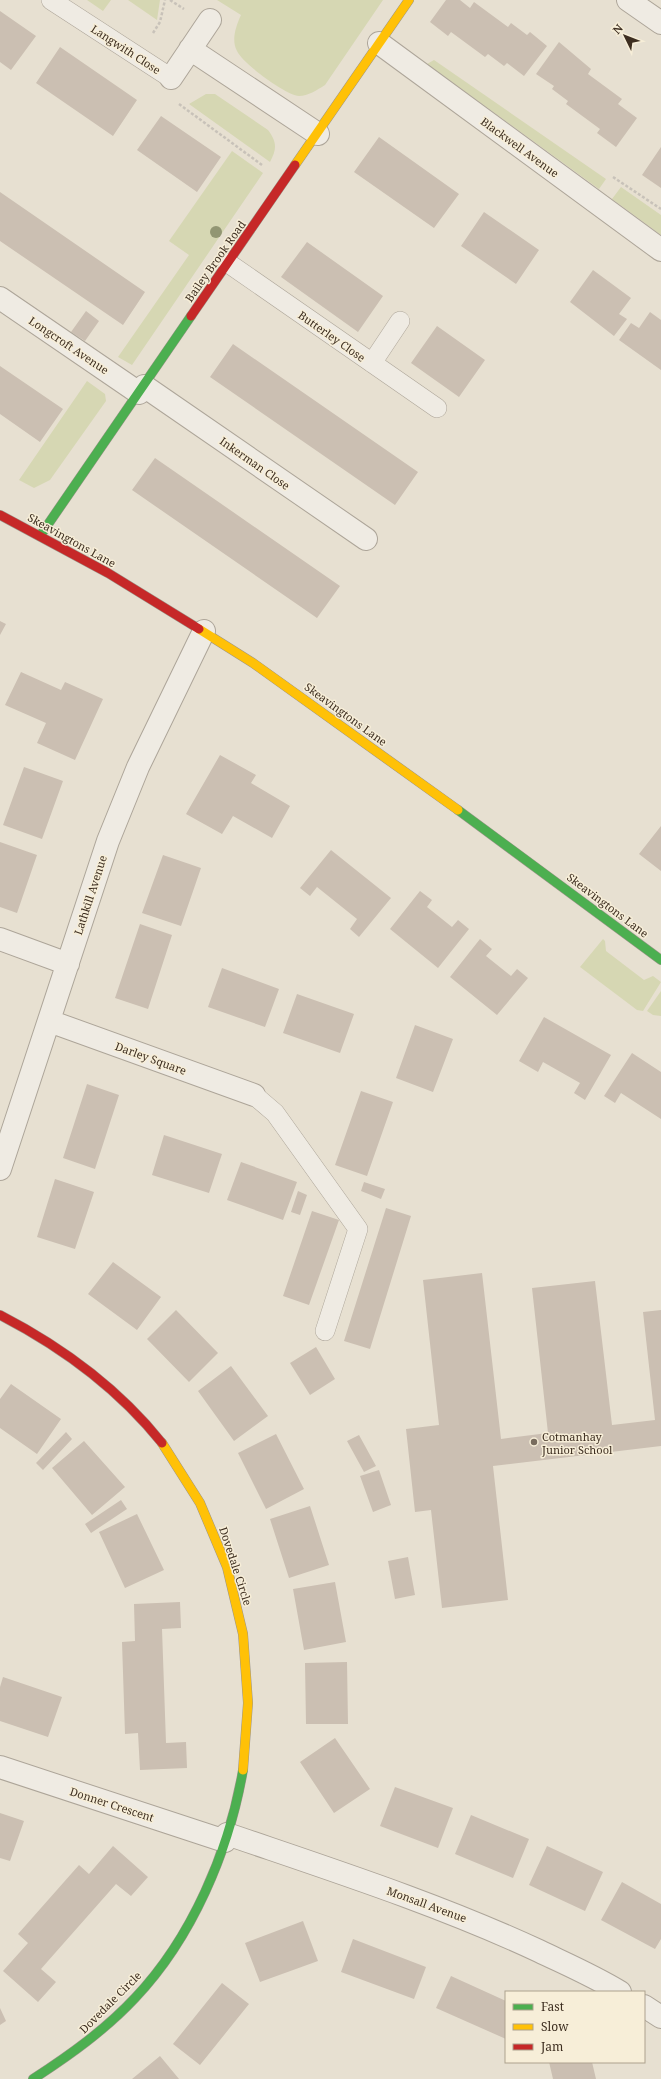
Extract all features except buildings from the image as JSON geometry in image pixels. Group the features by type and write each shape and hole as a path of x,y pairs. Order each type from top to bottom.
{"street":[{"name":"Bailey Brook Road","path":"40,536 409,0"},
{"path":"628,0 661,23"},
{"name":"Langwith Close","path":"171,78 210,20"},
{"name":"Blackwell Avenue","path":"379,44 661,250"},
{"path":"190,49 318,134"},
{"name":"Longcroft Avenue","path":"0,298 141,390"},
{"name":"Inkerman Close","path":"141,390 366,539"},
{"name":"Skeavingtons Lane","path":"0,515 108,574 204,631 273,676 463,813 661,960"},
{"name":"Lathkill Avenue","path":"0,1169 108,841 124,801 167,705 204,631"},
{"path":"0,939 68,964"},
{"name":"Darley Square","path":"49,1021 254,1095"},
{"name":"Dovedale Circle","path":"0,1315 37,1335 73,1359 106,1385 160,1441 200,1503 219,1549 234,1593 243,1632 248,1679 246,1756 240,1792 226,1838 202,1900 188,1926 162,1965 137,1995 90,2040 33,2079"},
{"name":"Donner Crescent","path":"0,1767 226,1838"},
{"name":"Monsall Avenue","path":"226,1838 362,1880 482,1924 618,1991"},
{"path":"645,2007 661,2017"}],"lane":[{"name":"Langwith Close","path":"51,0 171,78"},
{"name":"Butterley Close","path":"228,263 437,408"},
{"path":"372,363 400,321"},
{"path":"254,1095 275,1113 358,1229 325,1331"}],"path":[{"path":"138,56 160,22 165,0"},
{"path":"170,0 179,6"},
{"path":"171,78 175,101 285,182"}],"green space":[{"path":"87,0 111,0 103,11"},
{"path":"128,0 160,0 157,20"},
{"path":"217,0 383,0 325,85 309,94 299,96 275,85 256,71 241,57 235,47 234,38 241,15"},
{"path":"434,60 606,179 599,189 427,64"},
{"path":"206,94 215,94 268,130 273,138 275,146 270,162 189,104"},
{"path":"232,151 263,173 132,365 118,357 189,255 169,241"},
{"path":"621,187 661,215 661,235 612,199"},
{"path":"87,381 105,394 106,401 50,480 34,488 19,480"},
{"path":"603,939 605,941 606,951 644,980 653,976 661,982 643,1011 637,1010 580,967"},
{"path":"661,991 661,1016 653,1015 647,1011"}],"traffic: fast":[{"path":"40,536 191,316"},
{"path":"458,810 661,960"},
{"path":"33,2079 74,2051 124,2010 155,1974 174,1948 191,1921 218,1862 237,1801 243,1770"}],"traffic: slow":[{"path":"295,165 409,0"},
{"path":"199,629 253,663 458,810"},
{"path":"162,1443 200,1503 227,1567 243,1634 248,1703 243,1770"}],"traffic: jam":[{"path":"191,316 295,165"},
{"path":"0,515 108,573 199,629"},
{"path":"0,1315 23,1327 88,1370 127,1404 162,1443"}],"place":[{"name":"Cotmanhay Junior School","path":"534,1442"}]}
